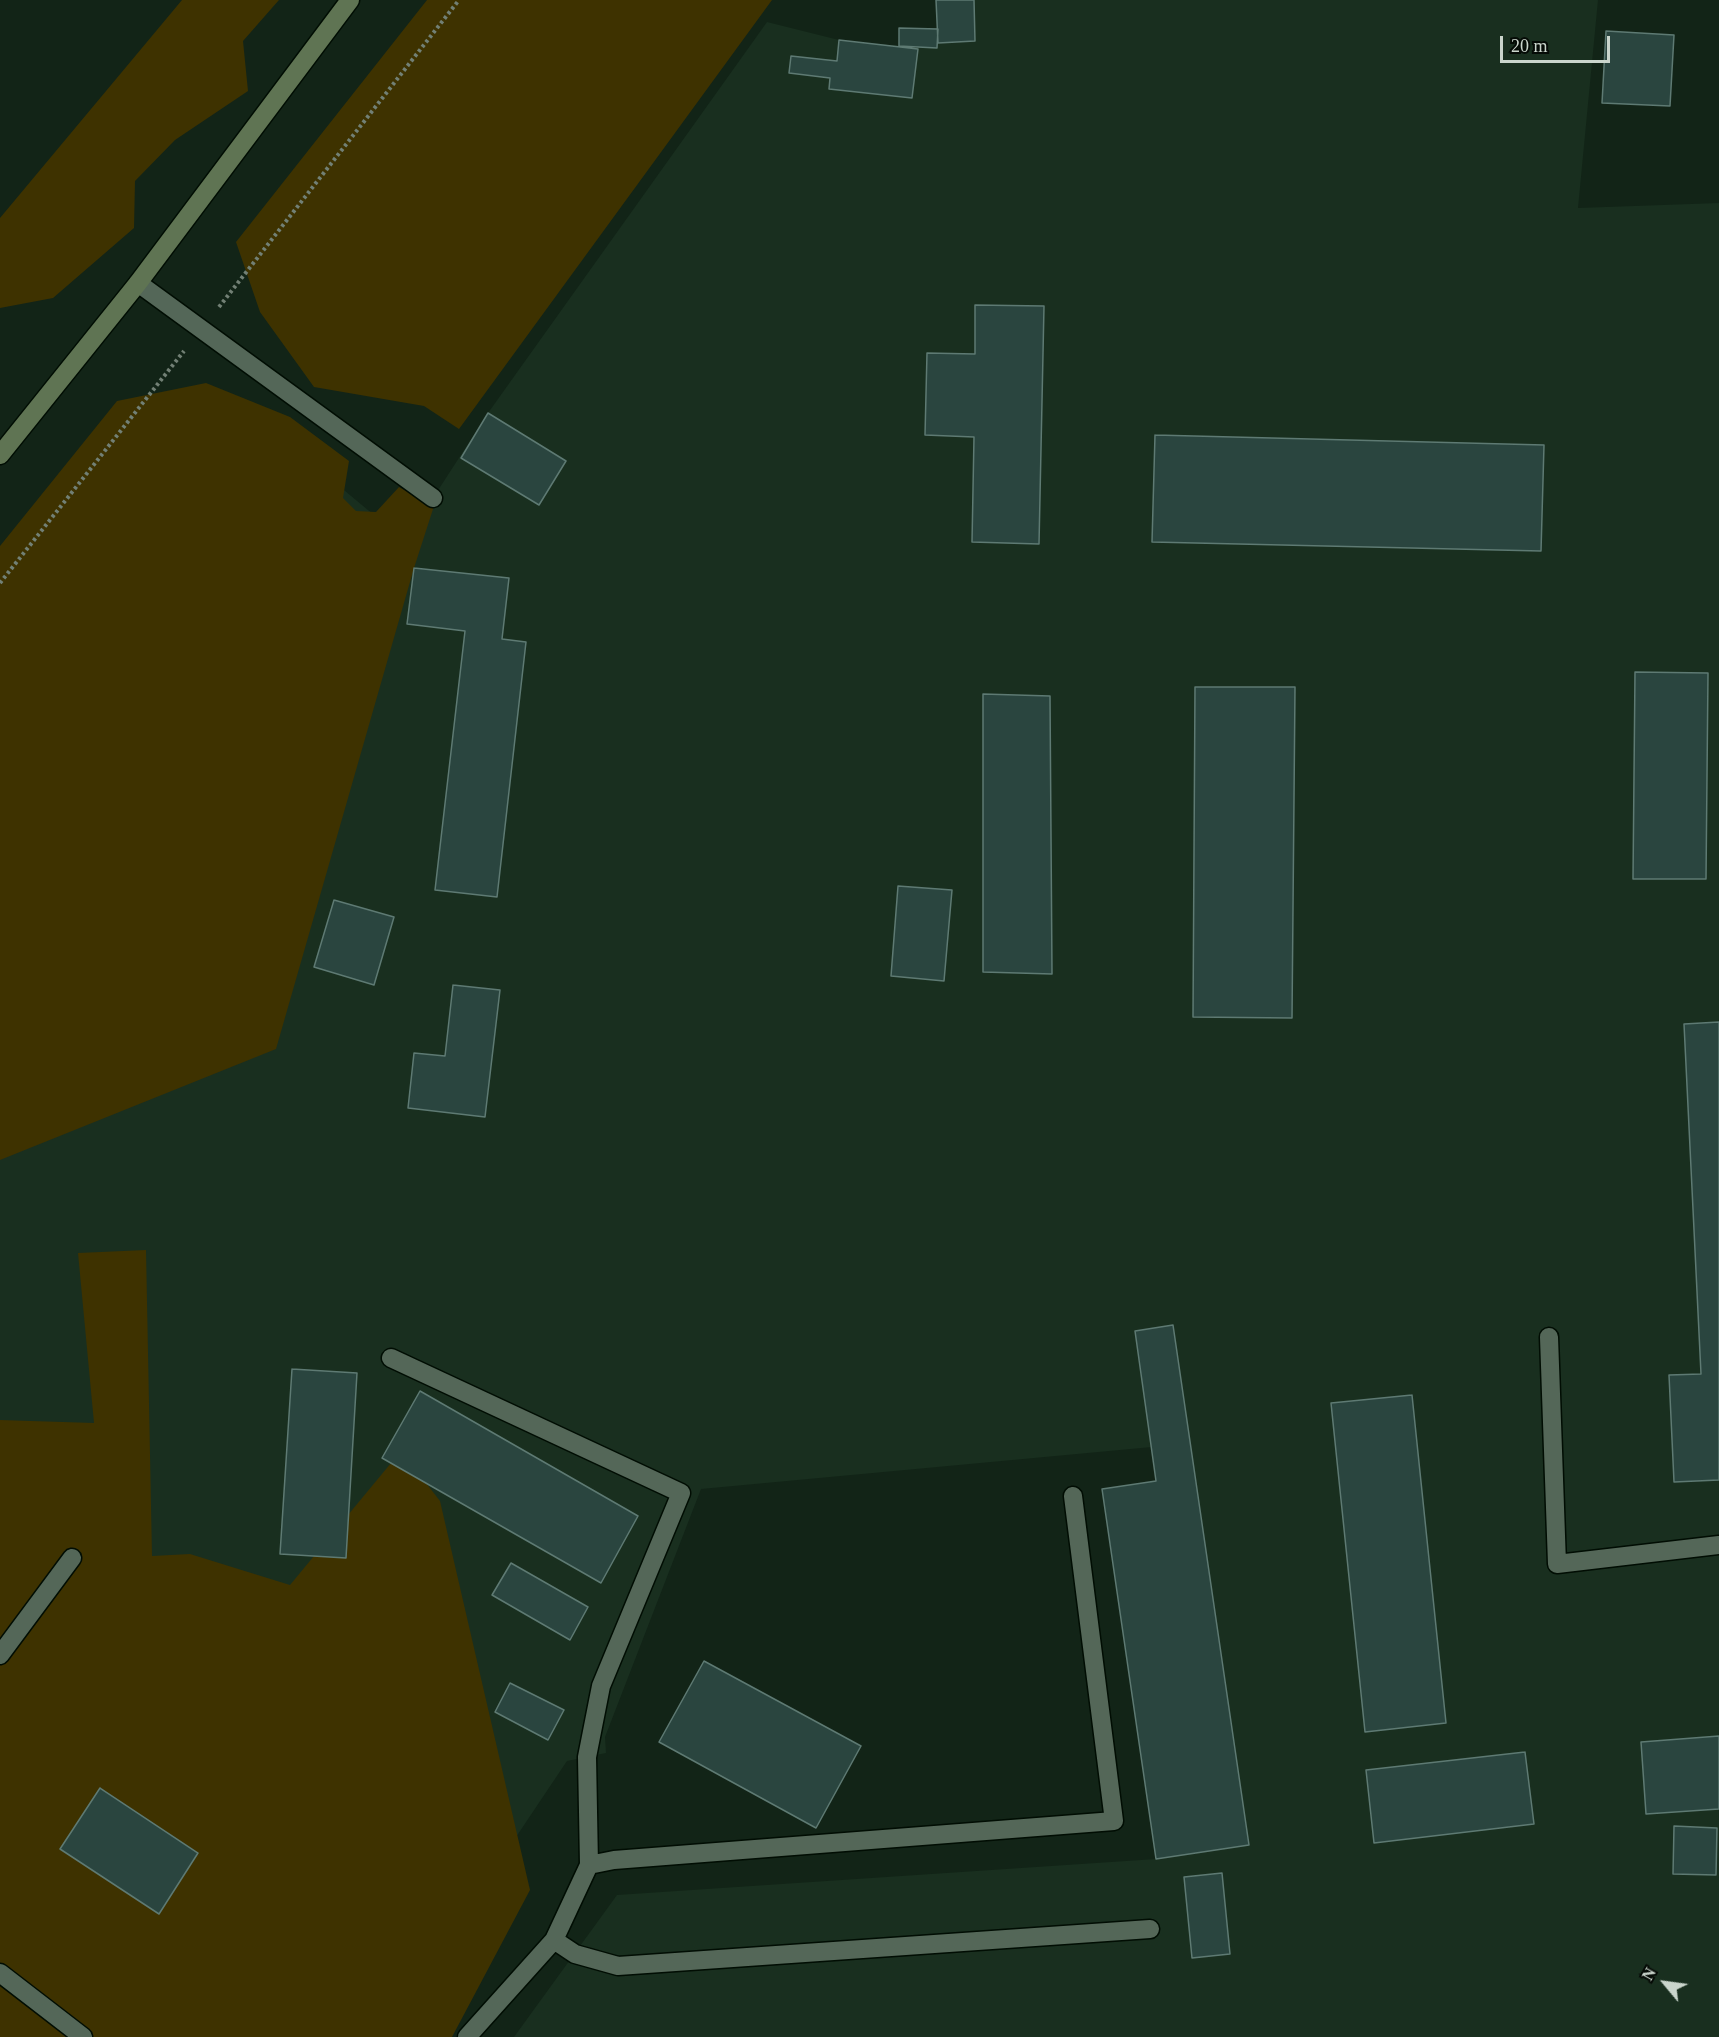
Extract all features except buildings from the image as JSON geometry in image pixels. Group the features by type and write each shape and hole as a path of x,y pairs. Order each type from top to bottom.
{"main road":[{"path":"0,455 138,283 350,0"}],"lane":[{"path":"138,283 433,498"},
{"path":"1549,1336 1557,1564 1719,1545"},
{"path":"391,1358 681,1493 601,1686 587,1757 589,1865 554,1940 467,2037"},
{"path":"589,1865 615,1860 1114,1821 1073,1496"},
{"path":"0,1655 72,1558"},
{"path":"554,1940 575,1954 618,1966 1150,1929"},
{"path":"0,1973 82,2037"}],"path":[{"path":"0,583 459,0"}],"shaded area":[{"path":"182,0 279,0 243,41 248,91 175,140 135,181 134,228 53,298 0,308 0,218"},
{"path":"427,0 772,0 459,429 424,406 314,387 260,312 236,242"},
{"path":"936,0 1598,0 1578,208 1719,203 1719,2037 514,2037 617,1895 1156,1859 1249,1845 1173,1326 1135,1332 1152,1447 701,1489 605,1737 606,1753 567,1761 382,2037 0,1889 0,889 297,451 398,535 433,498 488,413 767,22 839,40 898,46 899,28 937,29"},
{"path":"206,383 290,417 349,461 343,498 356,511 376,512 399,487 434,506 414,568 276,1049 0,1160 0,546 117,401"},
{"path":"146,1250 152,1556 190,1554 290,1585 401,1451 440,1501 530,1890 452,2037 0,2037 0,1420 94,1423 78,1253"}]}
